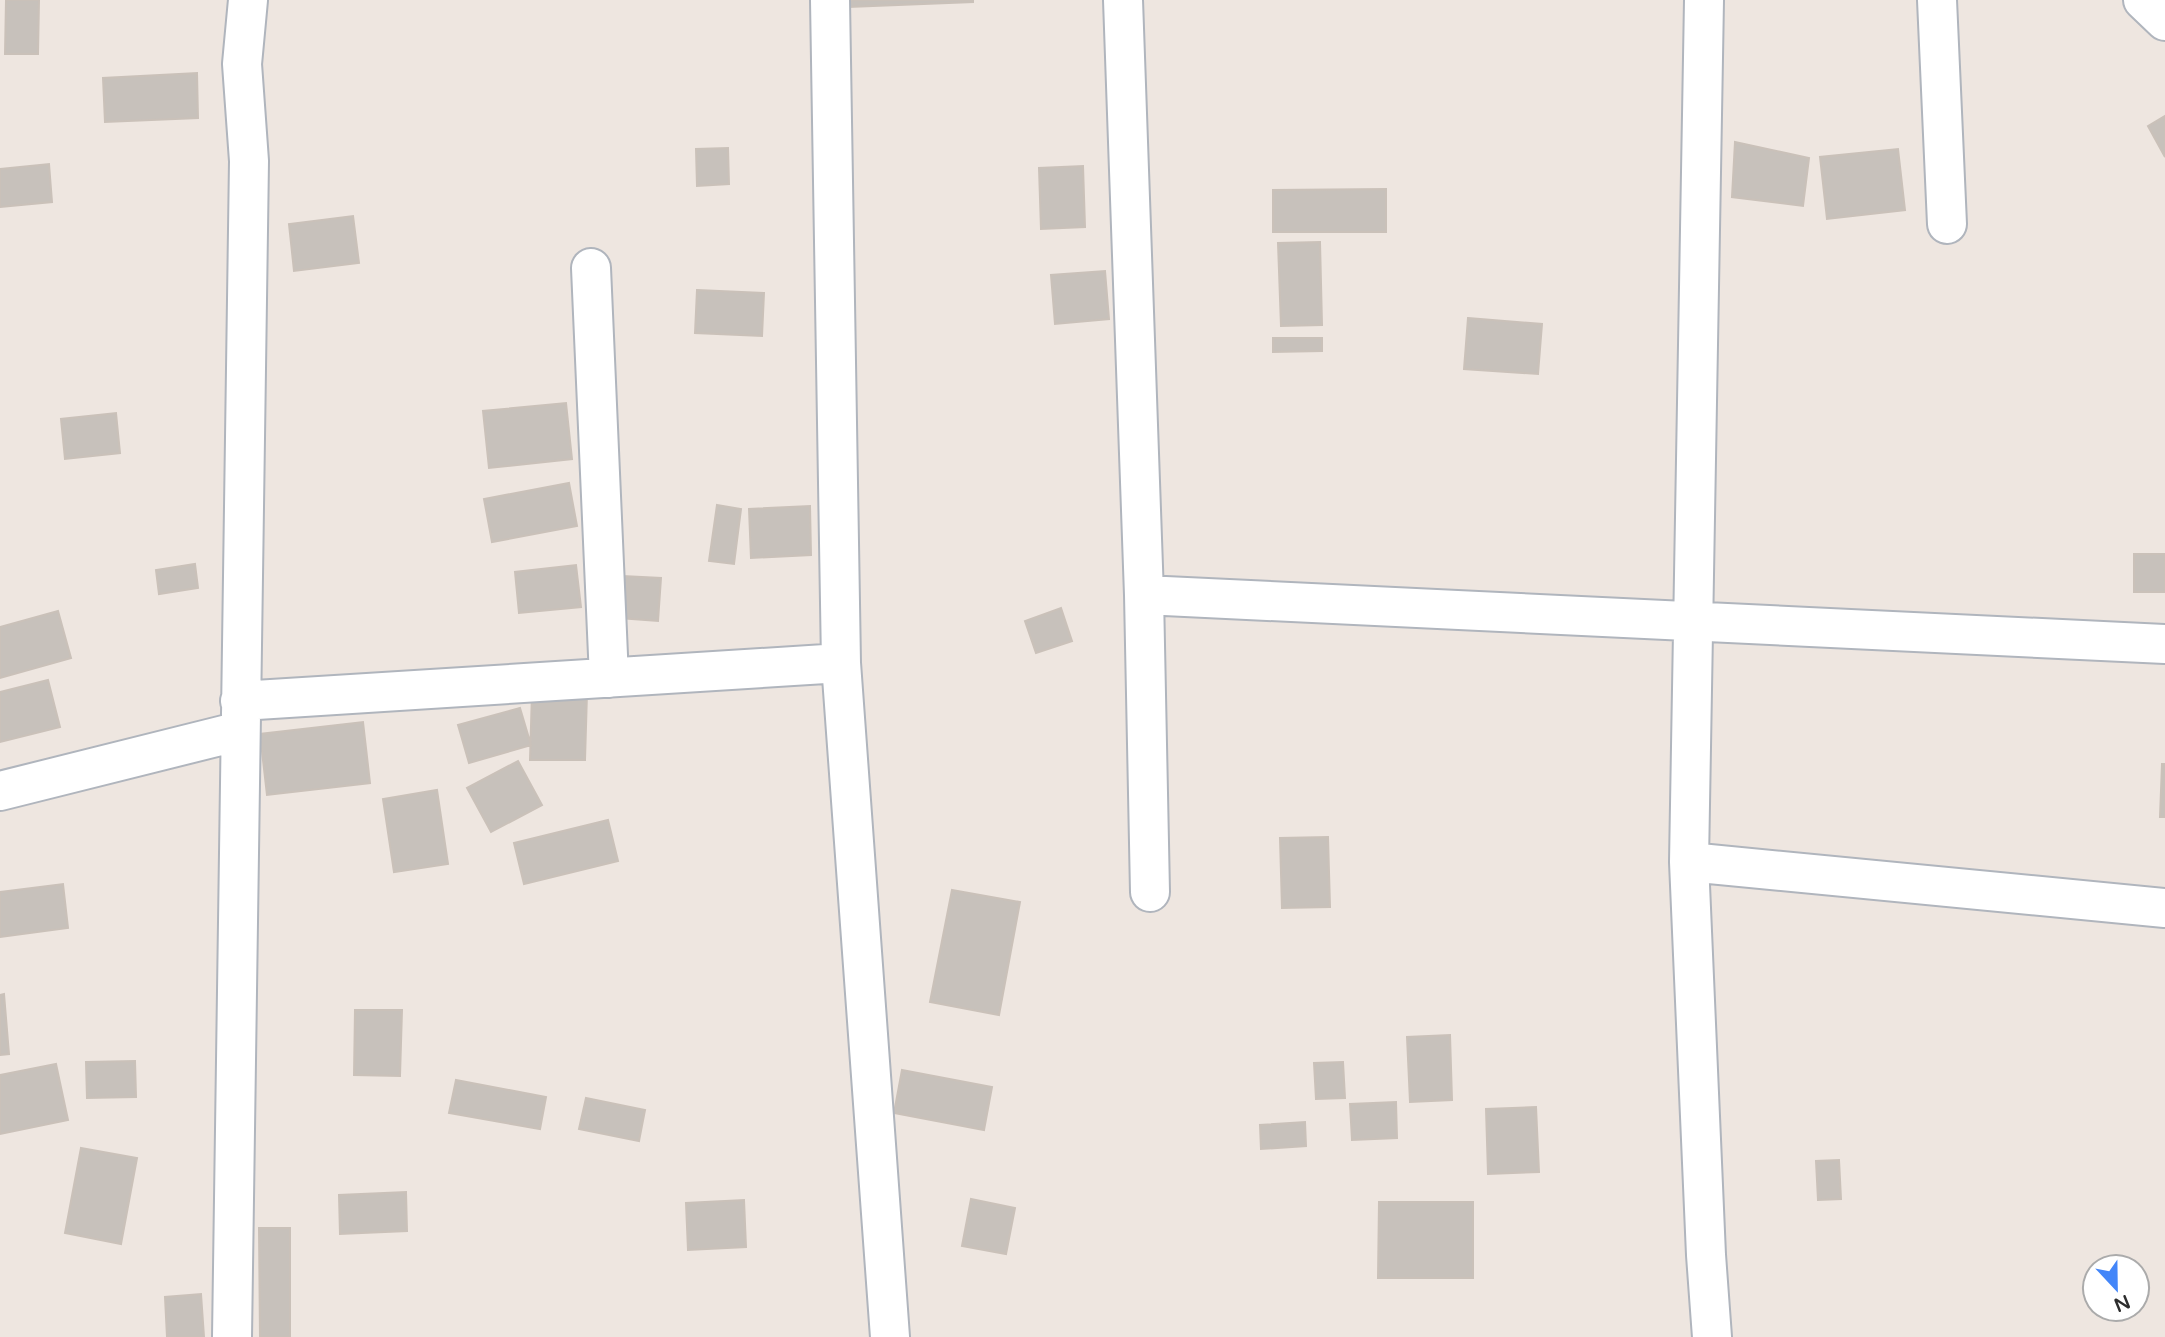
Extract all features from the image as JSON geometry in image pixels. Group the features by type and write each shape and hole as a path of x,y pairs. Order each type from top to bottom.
{"street":[{"path":"232,1337 249,161 242,64 248,0"},
{"path":"830,0 841,663 890,1337"},
{"path":"1123,0 1144,595 1150,892"},
{"path":"1704,0 1689,863 1712,1337"},
{"path":"1937,0 1947,224"},
{"path":"2143,0 2165,21"},
{"path":"591,268 609,678"},
{"path":"1144,595 2165,645"},
{"path":"0,791 240,716 609,678 841,663"},
{"path":"1689,863 2165,908"}],"building":[{"path":"6,0 39,0 38,54 5,54"},
{"path":"850,0 973,0 973,2 849,7"},
{"path":"197,73 198,118 105,122 103,78"},
{"path":"2165,116 2165,157 2148,126"},
{"path":"1735,142 1809,158 1803,206 1732,197"},
{"path":"728,148 729,184 697,186 696,149"},
{"path":"1898,149 1905,210 1827,219 1820,157"},
{"path":"49,164 52,202 0,207 0,169"},
{"path":"1083,166 1085,227 1041,229 1039,168"},
{"path":"1386,189 1386,232 1273,232 1273,190"},
{"path":"353,216 359,263 294,271 289,224"},
{"path":"1320,242 1322,325 1281,326 1278,243"},
{"path":"1105,271 1109,319 1055,324 1051,275"},
{"path":"697,290 764,293 762,336 695,333"},
{"path":"1468,318 1542,324 1538,374 1464,369"},
{"path":"1273,338 1322,338 1322,351 1273,352"},
{"path":"566,403 572,459 489,468 483,411"},
{"path":"116,413 120,453 65,459 61,419"},
{"path":"569,483 577,526 492,542 484,499"},
{"path":"717,505 741,509 734,564 709,561"},
{"path":"810,506 811,555 751,558 749,509"},
{"path":"2134,554 2165,554 2165,592 2134,592"},
{"path":"195,564 198,588 159,594 156,570"},
{"path":"576,565 581,607 519,613 515,572"},
{"path":"622,576 661,578 658,621 619,618"},
{"path":"1061,608 1072,641 1036,653 1025,621"},
{"path":"58,611 71,658 0,678 0,627"},
{"path":"48,680 60,727 0,742 0,692"},
{"path":"532,692 587,693 585,760 530,760"},
{"path":"520,708 531,745 469,763 458,725"},
{"path":"363,722 370,783 267,795 260,734"},
{"path":"518,761 542,805 491,832 467,788"},
{"path":"2162,764 2165,764 2165,817 2160,817"},
{"path":"437,790 448,864 394,872 383,799"},
{"path":"608,820 618,861 524,884 514,843"},
{"path":"1328,837 1330,907 1282,908 1280,838"},
{"path":"63,884 68,928 0,937 0,892"},
{"path":"952,890 1020,902 999,1015 930,1002"},
{"path":"4,994 9,1054 0,1055 0,995"},
{"path":"355,1010 402,1010 400,1076 354,1075"},
{"path":"1450,1035 1452,1100 1410,1102 1407,1037"},
{"path":"135,1061 136,1097 87,1098 86,1062"},
{"path":"1343,1062 1345,1098 1316,1099 1314,1063"},
{"path":"56,1064 68,1120 0,1134 0,1075"},
{"path":"902,1070 992,1087 984,1130 894,1113"},
{"path":"456,1080 546,1097 540,1129 449,1113"},
{"path":"586,1098 645,1110 639,1141 579,1129"},
{"path":"1396,1102 1397,1138 1352,1140 1350,1104"},
{"path":"1536,1107 1539,1172 1488,1174 1486,1109"},
{"path":"1305,1122 1306,1146 1261,1149 1260,1125"},
{"path":"81,1148 137,1158 121,1244 65,1233"},
{"path":"1839,1160 1841,1199 1818,1200 1816,1161"},
{"path":"406,1192 407,1231 340,1234 339,1195"},
{"path":"971,1199 1015,1208 1006,1254 962,1246"},
{"path":"744,1200 746,1247 688,1250 686,1203"},
{"path":"1379,1202 1473,1202 1473,1278 1378,1278"},
{"path":"259,1228 290,1228 290,1337 260,1337"},
{"path":"201,1294 204,1337 167,1337 165,1297"}]}
